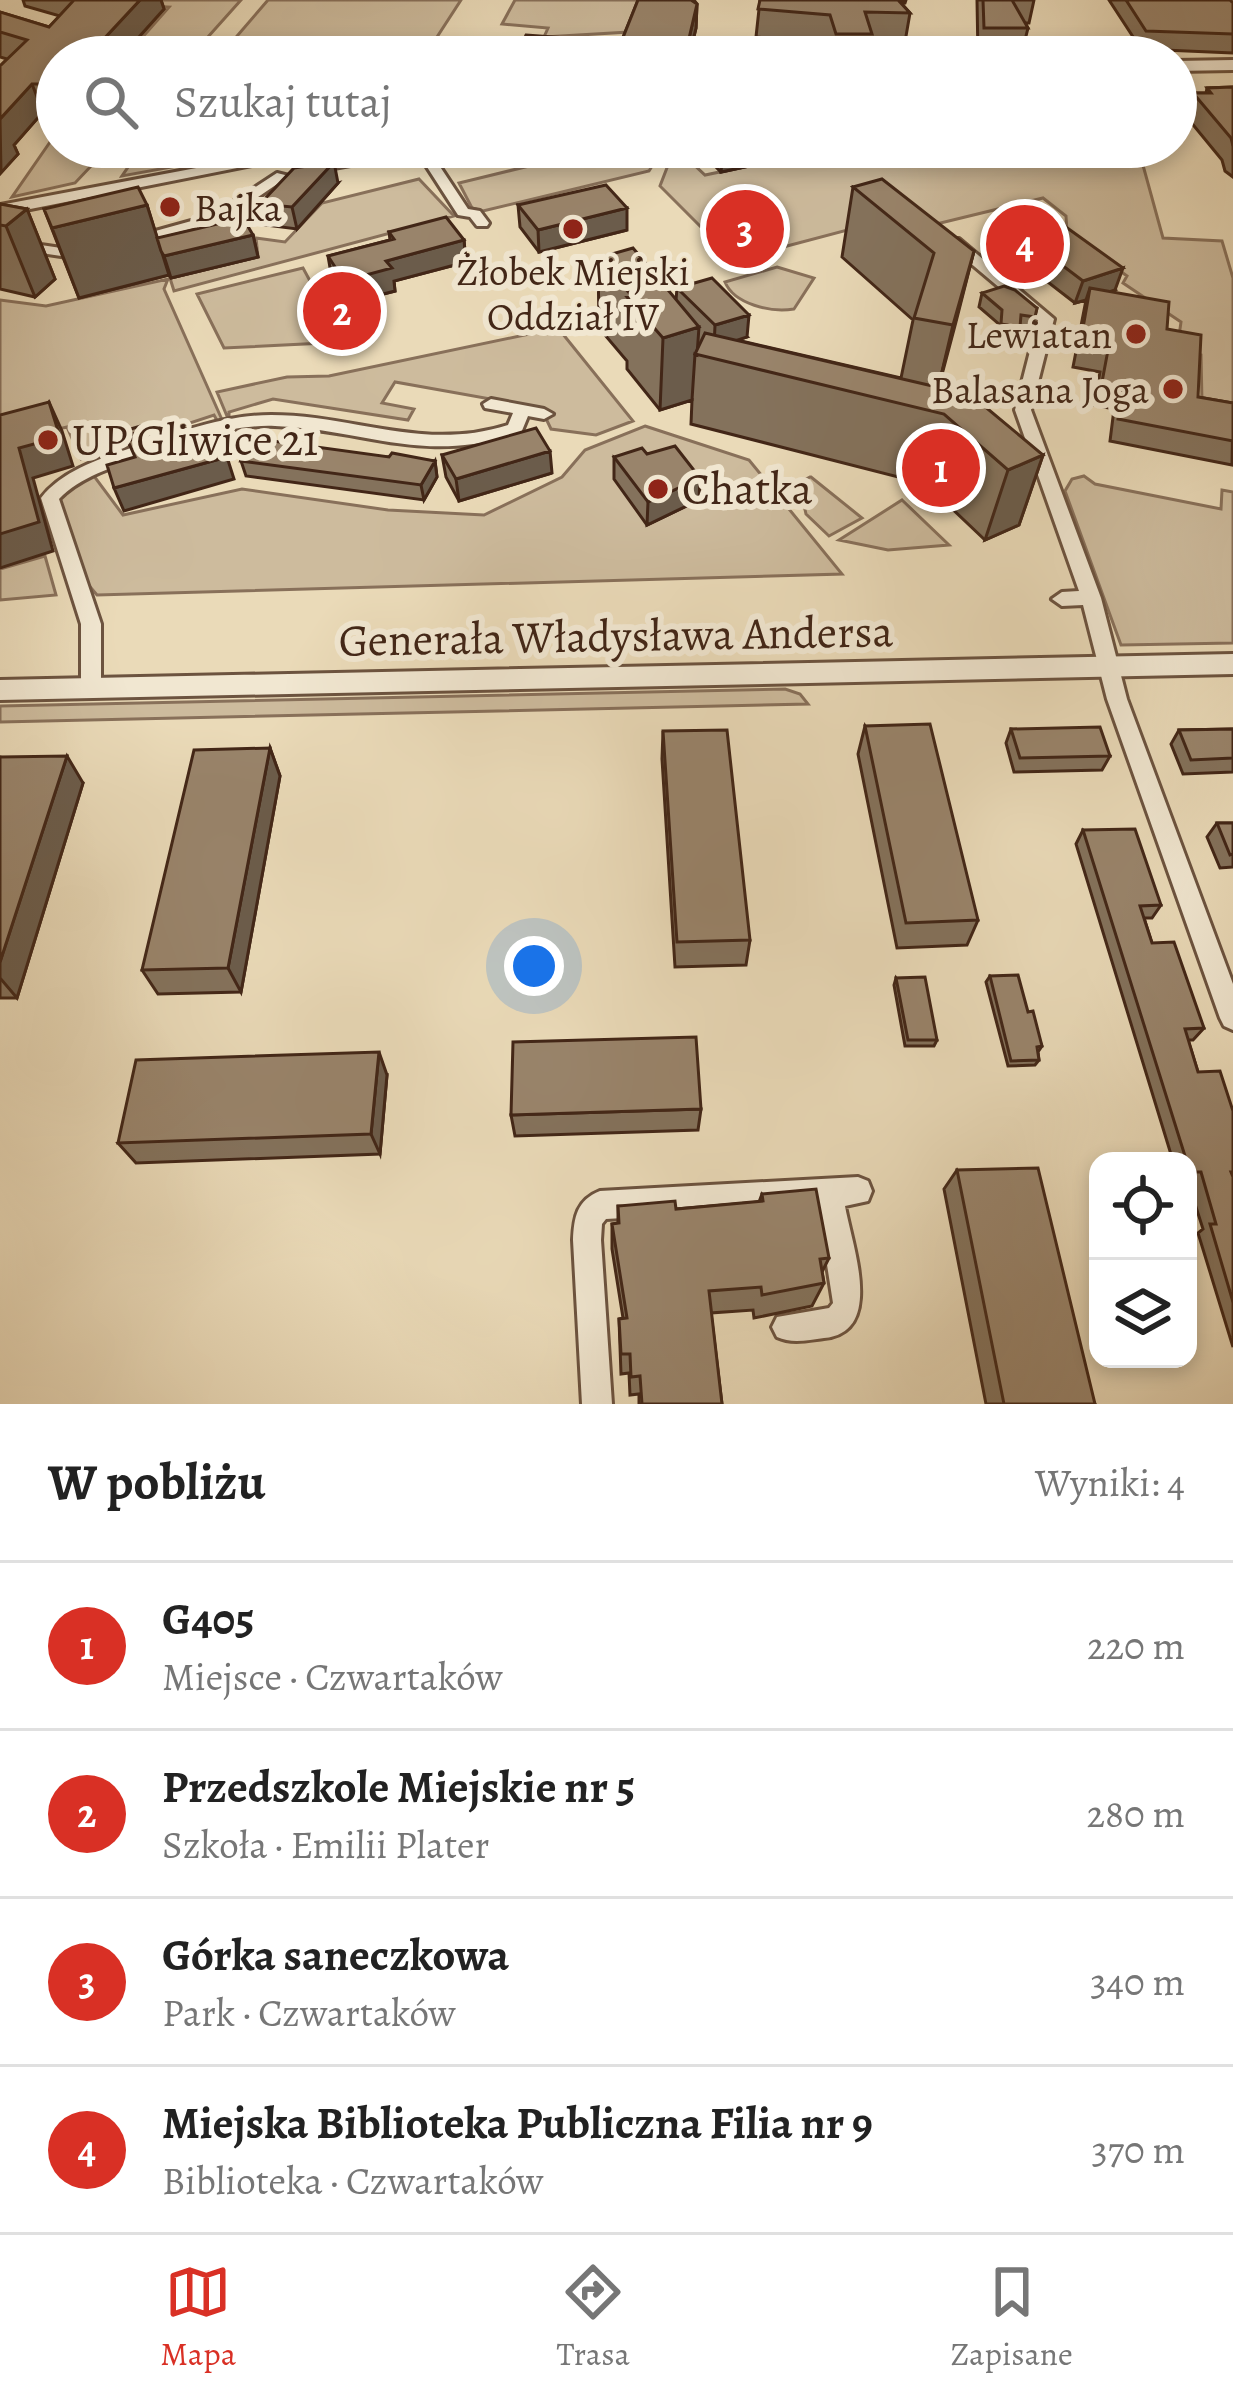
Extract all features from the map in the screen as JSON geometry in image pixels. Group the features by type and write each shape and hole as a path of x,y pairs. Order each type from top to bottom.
{"street":[{"path":"1197,66 1233,65"},
{"path":"0,210 273,168"},
{"path":"0,243 68,253 218,218 278,168"},
{"path":"434,168 463,212 475,214 482,224"},
{"path":"948,236 1046,320 1023,410 1091,598 1118,699 1233,1018"},
{"path":"491,404 544,414"},
{"path":"91,687 91,624 50,498 67,478 125,456 264,420 446,444 515,429 522,411"},
{"path":"1022,453 1044,459"},
{"path":"1063,599 1091,598"},
{"name":"Generała Władysława Andersa","path":"0,690 1233,664"},
{"path":"597,1404 587,1240 588,1218 600,1205 843,1191 848,1306 837,1322 787,1327"}],"shaded area":[{"path":"116,0 241,0 209,36 143,36 169,7 111,4"},
{"path":"268,0 461,0 438,36 237,36"},
{"path":"515,0 640,0 629,32 544,36 548,28 502,24"},
{"path":"36,162 36,168 89,168 75,183 12,197"},
{"path":"128,168 166,168 122,176"},
{"path":"521,168 651,168 483,211 472,208 459,183"},
{"path":"667,168 698,168 705,175 739,168 1144,168 1163,238 1222,241 1233,278 1233,408 1202,402 1201,355 1177,350 1181,322 1123,283 1127,276 1067,232 1066,216 1043,198 871,240 851,229 753,255 725,251 660,186"},
{"path":"419,179 454,216 174,291 169,275 258,257 256,238 285,242 322,203"},
{"path":"777,267 814,278 794,309 754,305 736,296 725,282"},
{"path":"303,268 343,342 224,348 197,294"},
{"path":"168,279 164,289 223,422 219,424 214,415 81,459 67,427 0,442 0,300 46,306"},
{"path":"558,328 633,421 596,435 551,429 541,408 395,382 382,403 414,409 408,420 273,399 229,412 229,421 217,392 287,377 329,376"},
{"path":"645,426 749,460 842,574 97,595 69,562 52,492 94,476 123,515 242,489 388,510 484,515 562,477 585,450"},
{"path":"1084,476 1095,484 1221,509 1222,490 1233,492 1233,643 1121,645 1065,491 1072,479"},
{"path":"810,477 862,518 829,536 806,514 799,483"},
{"path":"902,500 949,545 888,550 839,540"},
{"path":"45,556 56,595 0,600 0,569"},
{"path":"785,689 800,694 808,704 0,722 0,706"}],"building":[{"path":"74,0 140,0 107,36 36,36 36,84 0,119 0,66 27,40 0,32 0,12 49,27"},
{"path":"638,0 697,4 690,36 624,36"},
{"path":"760,0 898,0 910,13 865,12 872,34 836,34 830,15 758,9"},
{"path":"983,0 1012,0 1028,28 984,28"},
{"path":"1126,0 1230,0 1233,34 1146,31"},
{"path":"1233,87 1233,146 1197,98 1197,93 1211,93 1207,88"},
{"path":"294,168 328,168 292,207 260,204"},
{"path":"882,179 974,251 953,325 914,318 934,253 853,187"},
{"path":"606,185 627,208 538,230 518,205"},
{"path":"138,187 147,205 52,228 44,209"},
{"path":"0,204 27,209 6,226 0,225"},
{"path":"1030,207 1047,219 1052,217 1123,268 1083,281 997,216"},
{"path":"446,217 464,240 386,261 392,268 344,281 328,256 394,239 389,232"},
{"path":"243,218 253,235 164,256 161,251 157,238"},
{"path":"633,248 699,327 663,338 598,258"},
{"path":"712,278 749,315 715,325 677,288"},
{"path":"1004,286 1037,308 1035,317 1021,315 1020,327 1001,324 1002,310 982,293"},
{"path":"1090,288 1169,302 1167,329 1201,335 1198,397 1233,403 1233,441 1118,419 1122,386 1102,382 1108,350 1080,345"},
{"path":"705,333 971,395 1043,455 1008,470 944,414 695,354"},
{"path":"49,402 60,437 19,448 39,522 0,534 0,415"},
{"path":"147,424 149,429 126,436 124,431"},
{"path":"536,428 550,451 456,479 442,455"},
{"path":"152,432 159,450 217,434 227,457 114,488 107,465 135,457 128,441"},
{"path":"258,439 435,461 421,485 241,461"},
{"path":"675,446 700,478 648,502 614,457 642,448 647,454"},
{"path":"930,724 978,920 906,923 865,726"},
{"path":"1100,727 1110,756 1020,758 1011,729"},
{"path":"1233,729 1233,758 1191,760 1179,730"},
{"path":"727,730 750,940 677,942 663,731"},
{"path":"270,748 228,968 142,970 194,750"},
{"path":"67,756 0,962 0,757"},
{"path":"1217,823 1233,823 1233,854 1230,855"},
{"path":"1135,829 1161,905 1140,906 1152,943 1174,942 1204,1028 1185,1029 1198,1072 1220,1071 1233,1111 1233,1302 1210,1224 1216,1224 1201,1172 1197,1172 1197,1152 1184,1152 1083,830"},
{"path":"1018,975 1042,1046 1037,1047 1039,1060 1011,1061 990,976"},
{"path":"925,977 937,1040 908,1040 896,978"},
{"path":"696,1037 701,1109 511,1115 513,1042"},
{"path":"379,1052 371,1134 118,1143 136,1060"},
{"path":"1038,1168 1095,1404 1004,1404 957,1170"},
{"path":"816,1189 829,1258 820,1259 824,1283 762,1295 761,1287 709,1291 722,1404 642,1404 640,1376 631,1377 630,1354 621,1354 619,1319 627,1318 612,1224 619,1223 618,1206 675,1201 676,1209 763,1201 762,1194"}],"place":[{"name":"Bajka","path":"170,207"},
{"name":"Żłobek Miejski Oddział IV","path":"573,229"},
{"name":"Górka saneczkowa","path":"745,229"},
{"name":"Miejska Biblioteka Publiczna Filia nr 9","path":"1025,244"},
{"name":"Przedszkole Miejskie nr 5","path":"342,311"},
{"name":"Lewiatan","path":"1136,334"},
{"name":"Balasana Joga","path":"1173,389"},
{"name":"UP Gliwice 21","path":"48,440"},
{"name":"G405","path":"941,468"},
{"name":"Chatka","path":"658,489"}]}
